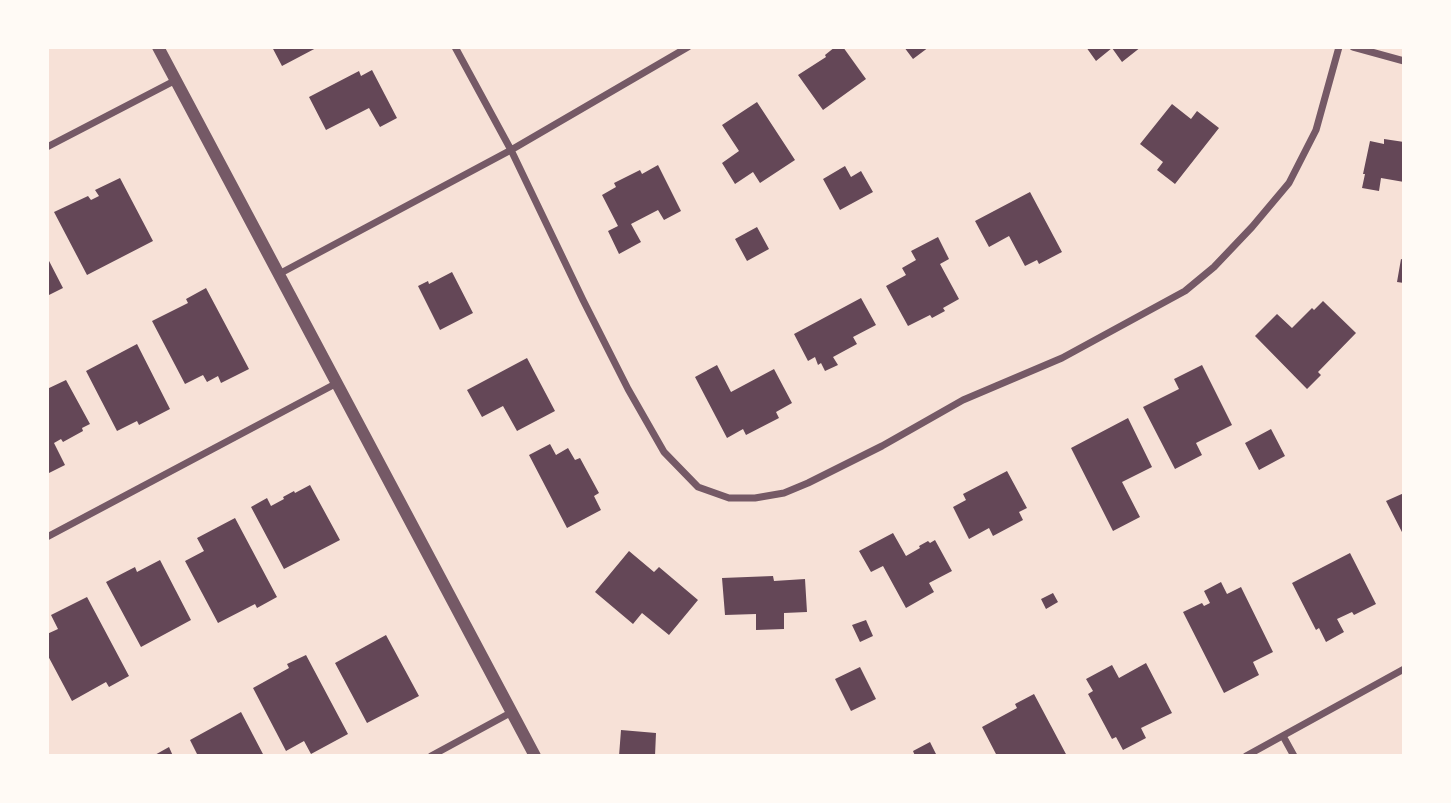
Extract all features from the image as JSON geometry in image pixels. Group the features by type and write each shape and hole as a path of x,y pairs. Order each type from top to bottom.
{"street":[{"path":"158,47 535,756"},
{"path":"455,47 511,149 628,389 664,452 698,487 729,498 755,498 785,493 808,483 963,400 1062,358 1185,291 1243,237 1289,183 1317,130 1339,47"},
{"path":"279,274 511,149 688,47"},
{"path":"1353,47 1404,61"},
{"path":"47,147 176,80"},
{"path":"47,537 337,383"},
{"path":"1246,756 1404,669"},
{"path":"432,756 512,712"},
{"path":"1283,736 1294,756"}],"building":[{"path":"272,47 318,47 282,66"},
{"path":"835,47 843,47 866,79 823,110 798,75 826,57"},
{"path":"904,47 929,47 913,59"},
{"path":"1086,47 1141,47 1122,62 1112,48 1096,61"},
{"path":"372,70 397,118 380,127 369,108 326,130 309,97 359,71 361,76"},
{"path":"757,102 795,160 760,183 753,172 735,184 722,163 739,151 722,125"},
{"path":"1172,104 1191,119 1197,111 1219,128 1175,184 1157,170 1163,162 1140,144"},
{"path":"1384,139 1404,142 1404,182 1381,178 1379,191 1362,188 1370,141 1384,144"},
{"path":"658,165 681,211 664,220 658,210 631,224 641,242 619,254 608,231 618,226 602,195 616,187 614,183 640,170 642,174"},
{"path":"845,166 851,177 861,171 873,192 840,210 823,179"},
{"path":"120,178 153,241 87,275 54,212 88,196 91,200 99,196 95,190"},
{"path":"1030,192 1062,252 1039,264 1037,260 1025,266 1009,236 989,247 975,221"},
{"path":"757,227 769,249 747,261 735,239"},
{"path":"938,237 949,259 940,264 959,299 932,318 930,315 908,326 886,286 906,275 902,268 916,260 911,251"},
{"path":"47,257 63,288 47,296"},
{"path":"1401,259 1404,260 1404,283 1397,282"},
{"path":"452,272 473,313 440,330 418,286 428,281 429,284"},
{"path":"206,288 249,369 221,383 218,376 207,382 203,375 185,384 152,321 188,303 186,299"},
{"path":"861,298 876,325 853,337 857,344 833,357 838,365 825,371 821,363 818,365 815,357 808,361 794,334"},
{"path":"1323,301 1356,333 1318,372 1321,375 1307,389 1255,336 1277,314 1292,328"},
{"path":"137,344 170,409 139,425 137,421 117,431 86,371"},
{"path":"527,358 555,411 517,431 503,406 482,417 467,390"},
{"path":"717,365 731,392 774,369 792,403 776,412 779,418 746,435 743,429 727,438 695,377"},
{"path":"1202,365 1232,425 1196,443 1202,455 1175,469 1143,407 1179,389 1174,379"},
{"path":"66,380 90,424 63,442 61,439 54,443 65,465 47,474 47,389"},
{"path":"1128,418 1152,467 1122,482 1140,517 1113,531 1071,448"},
{"path":"1271,429 1285,456 1259,470 1245,443"},
{"path":"550,444 556,455 568,448 575,460 580,458 599,493 594,496 601,510 567,528 529,455"},
{"path":"1007,471 1027,508 1019,512 1023,520 993,536 989,528 969,539 953,507 966,500 963,494"},
{"path":"310,485 340,540 284,569 251,507 267,498 271,506 294,491 295,493"},
{"path":"1404,493 1404,536 1386,501"},
{"path":"235,518 277,597 257,608 255,604 218,623 185,561 204,551 197,538"},
{"path":"893,533 906,556 928,541 930,543 935,540 952,571 929,583 934,592 906,608 883,566 871,572 859,551"},
{"path":"629,551 654,572 659,567 698,600 669,635 642,613 633,624 595,592"},
{"path":"1350,553 1376,604 1354,615 1352,612 1337,619 1344,632 1326,642 1319,628 1316,630 1292,583"},
{"path":"160,560 191,620 141,647 106,582 135,567 137,572"},
{"path":"773,576 774,581 805,579 807,612 784,613 784,629 756,630 756,614 725,615 722,578"},
{"path":"1221,582 1227,594 1241,587 1273,652 1253,662 1259,675 1224,693 1183,612 1202,603 1204,606 1210,603 1204,591"},
{"path":"1053,593 1058,602 1046,609 1041,599"},
{"path":"87,597 129,676 109,687 106,682 72,701 47,654 47,634 58,629 51,615"},
{"path":"866,620 873,636 860,642 852,625"},
{"path":"386,635 419,696 367,723 335,663"},
{"path":"306,655 348,734 311,754 304,741 286,751 253,688 289,668 287,664"},
{"path":"1146,663 1172,713 1141,728 1146,738 1123,750 1116,737 1112,739 1088,694 1093,691 1086,679 1112,665 1119,678"},
{"path":"860,667 876,699 851,711 835,679"},
{"path":"1034,694 1067,756 997,756 982,727 1017,708 1015,704"},
{"path":"241,712 264,756 198,756 190,740"},
{"path":"621,730 656,733 655,756 619,756"},
{"path":"930,742 937,756 915,756 913,751"},
{"path":"169,747 173,756 153,756"}]}
